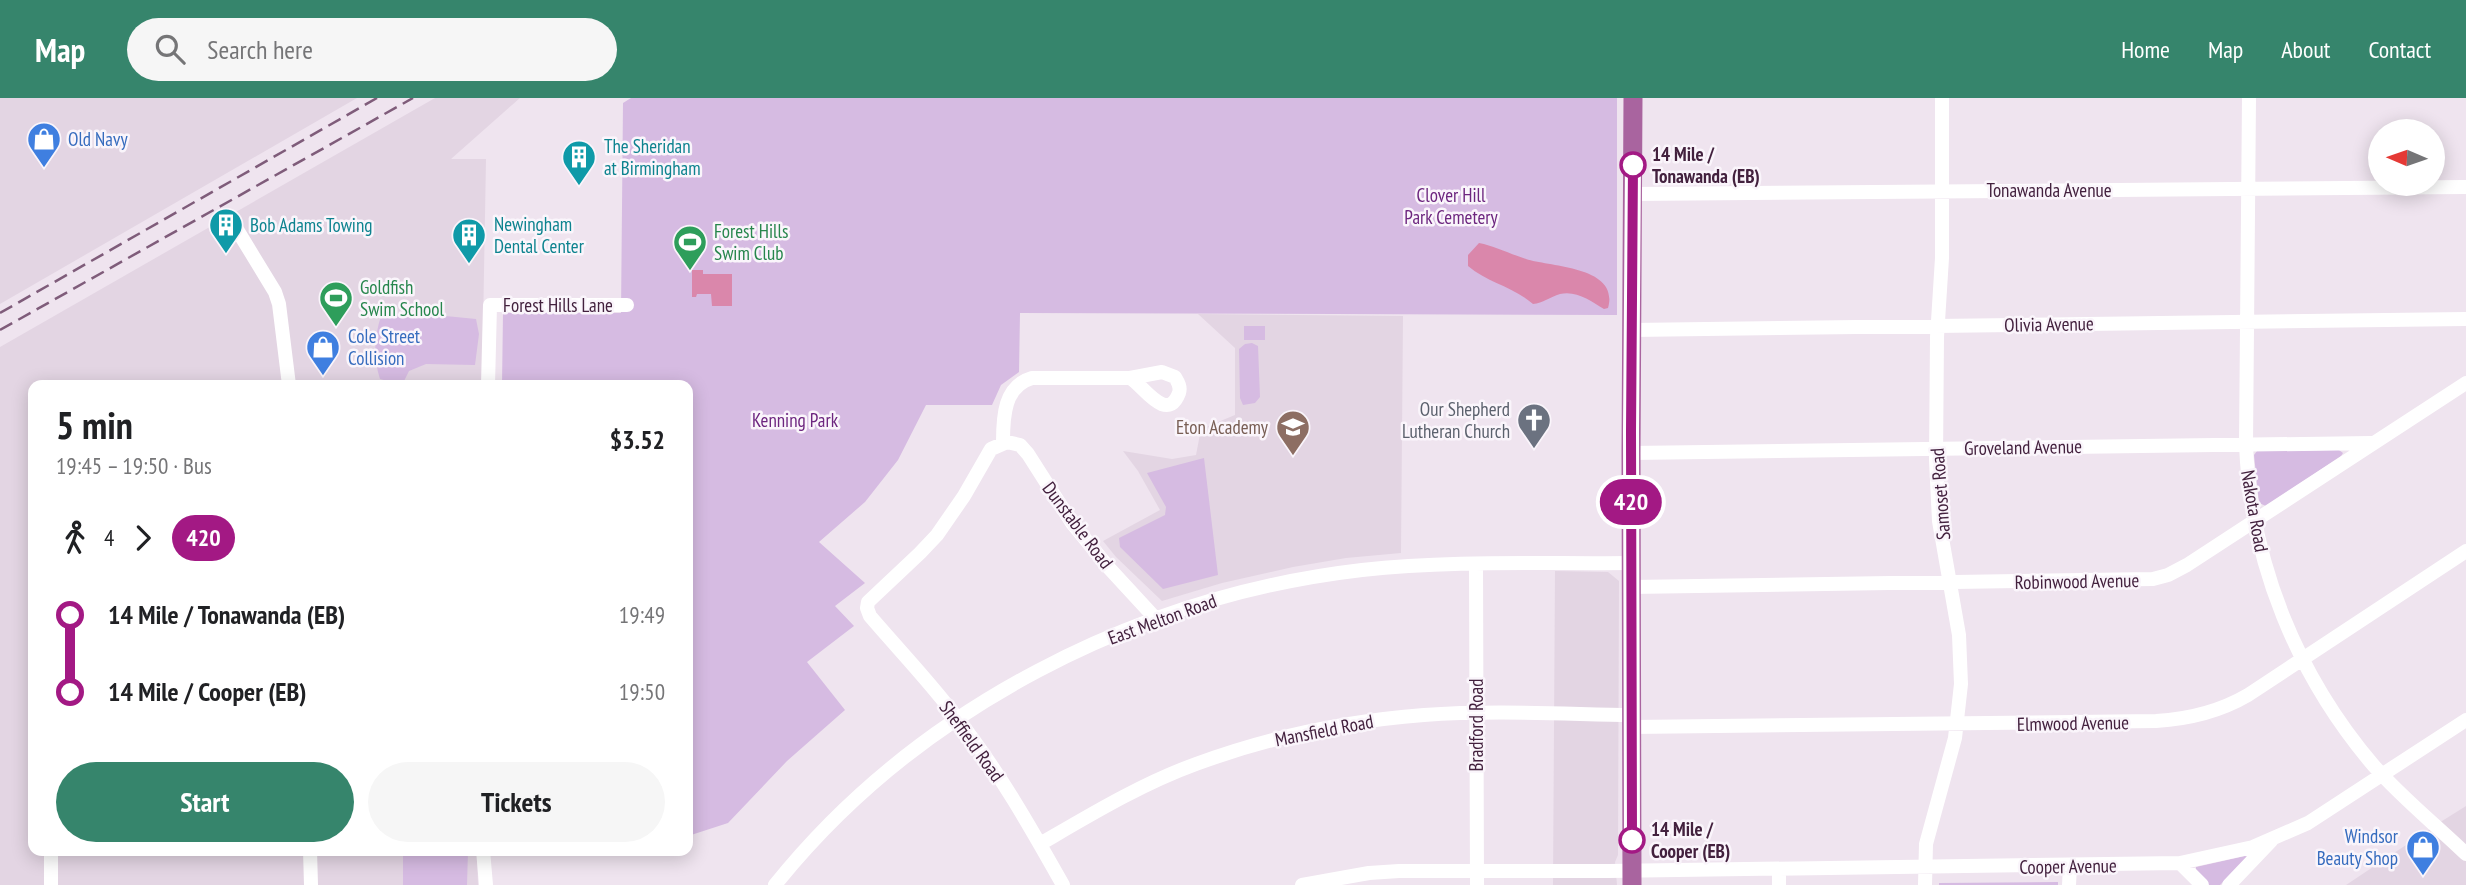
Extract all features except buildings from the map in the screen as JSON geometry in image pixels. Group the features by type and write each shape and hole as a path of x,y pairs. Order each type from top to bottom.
{"main road":[{"path":"1632,878 1633,98"}],"street":[{"name":"Samoset Road","path":"1925,885 1924,868 1930,825 1957,724 1961,652 1939,521 1936,449 1942,258 1942,98"},
{"name":"Nakota Road","path":"2249,98 2246,445 2255,520 2274,594 2302,659 2340,723 2383,776 2466,855"},
{"name":"Tonawanda Avenue","path":"1633,194 2466,187"},
{"path":"236,228 275,292 279,304 288,380"},
{"name":"Forest Hills Lane","path":"488,380 489,305 627,305"},
{"name":"Olivia Avenue","path":"1632,330 2466,319"},
{"path":"1000,443 1009,397 1020,382 1039,377 1130,379"},
{"name":"Robinwood Avenue","path":"1631,587 2153,579 2175,572 2466,383"},
{"name":"Sheffield Road","path":"1000,443 991,449 964,496 937,535 891,582 872,597 867,608 870,616 908,657 958,719 1005,786 1063,885"},
{"name":"Dunstable Road","path":"1000,443 1020,445 1028,454 1072,523 1156,619"},
{"name":"Groveland Avenue","path":"1631,453 2372,443"},
{"name":"Elmwood Avenue","path":"1632,721 1957,724 2156,722 2191,718 2236,702 2466,551"},
{"name":"East Melton Road","path":"775,885 799,856 853,801 958,719 1044,668 1156,619 1242,592 1315,577 1396,567 1631,563"},
{"name":"Bradford Road","path":"1476,564 1477,878"},
{"name":"Mansfield Road","path":"1040,844 1112,802 1195,764 1313,730 1349,723 1427,715 1632,721"},
{"name":"Cooper Avenue","path":"1302,885 1389,871 1477,878 1632,878 1779,869 2180,863 2220,856 2272,840 2308,823 2466,720"},
{"path":"2229,885 2272,840"},
{"path":"51,856 51,885"},
{"path":"310,856 311,885"},
{"path":"484,856 486,885"},
{"path":"2180,863 2202,885"},
{"path":"2069,885 2070,866"},
{"path":"1779,869 1779,885"}],"shaded area":[{"path":"0,98 357,98 0,304"},
{"path":"435,98 520,98 451,159 486,159 482,380 28,380 28,856 477,856 478,885 0,885 0,347"},
{"path":"1479,243 1526,259 1594,276 1604,284 1609,294 1608,308 1604,309 1583,297 1566,293 1533,304 1468,266 1468,255"},
{"path":"692,270 703,270 703,274 732,274 732,306 712,306 711,294 697,294 692,297"},
{"name":"Eton Academy","path":"1198,314 1403,316 1401,553 1346,558 1293,567 1222,583 1162,601 1116,557 1103,541 1160,510 1123,451 1172,459 1196,455 1201,429 1235,415 1235,348"},
{"path":"1555,571 1608,572 1619,581 1618,855 1615,862 1617,885 1553,885"},
{"path":"2466,806 2466,885 2346,885 2442,821"}],"green space":[{"name":"Clover Hill Park Cemetery","path":"631,98 1617,98 1617,315 1020,313 1019,372 1001,385 992,405 926,405 898,460 865,502 819,542 865,583 835,606 854,626 807,662 845,710 787,761 728,823 693,834 693,380 502,380 503,313 621,313 623,103"},
{"path":"425,314 476,319 479,334 475,365 426,364 409,371 404,380 380,379 375,348 381,316"},
{"path":"1244,326 1265,326 1265,340 1244,340"},
{"path":"1252,343 1258,346 1260,397 1255,403 1243,405 1240,398 1239,349"},
{"path":"2339,450 2343,453 2341,456 2266,506 2259,503 2254,455 2257,451"},
{"path":"1204,458 1218,575 1163,589 1120,547 1119,538 1165,515 1166,507 1147,473"},
{"path":"403,856 468,856 467,885 403,885"},
{"path":"2248,857 2220,885 2207,885 2196,872 2196,867"},
{"path":"2058,882 2058,885 1939,885 1939,883"}],"railway":[{"path":"0,313 377,98"},
{"path":"0,330 413,98"}],"bus line":[{"name":"420","path":"1632,840 1633,165"}],"place":[{"name":"14 Mile / Tonawanda (EB)","path":"1633,165"},
{"name":"Old Navy","path":"44,169"},
{"name":"The Sheridan at Birmingham","path":"579,187"},
{"name":"Bob Adams Towing","path":"226,255"},
{"name":"Newingham Dental Center","path":"469,265"},
{"name":"Forest Hills Swim Club","path":"690,272"},
{"name":"Goldfish Swim School","path":"336,328"},
{"name":"Cole Street Collision","path":"323,377"},
{"name":"Our Shepherd Lutheran Church","path":"1534,450"},
{"name":"Eton Academy","path":"1293,457"},
{"name":"14 Mile / Cooper (EB)","path":"1632,840"},
{"name":"Windsor Beauty Shop","path":"2423,877"}],"park label":[{"name":"Kenning Park","path":"795,420"}]}
